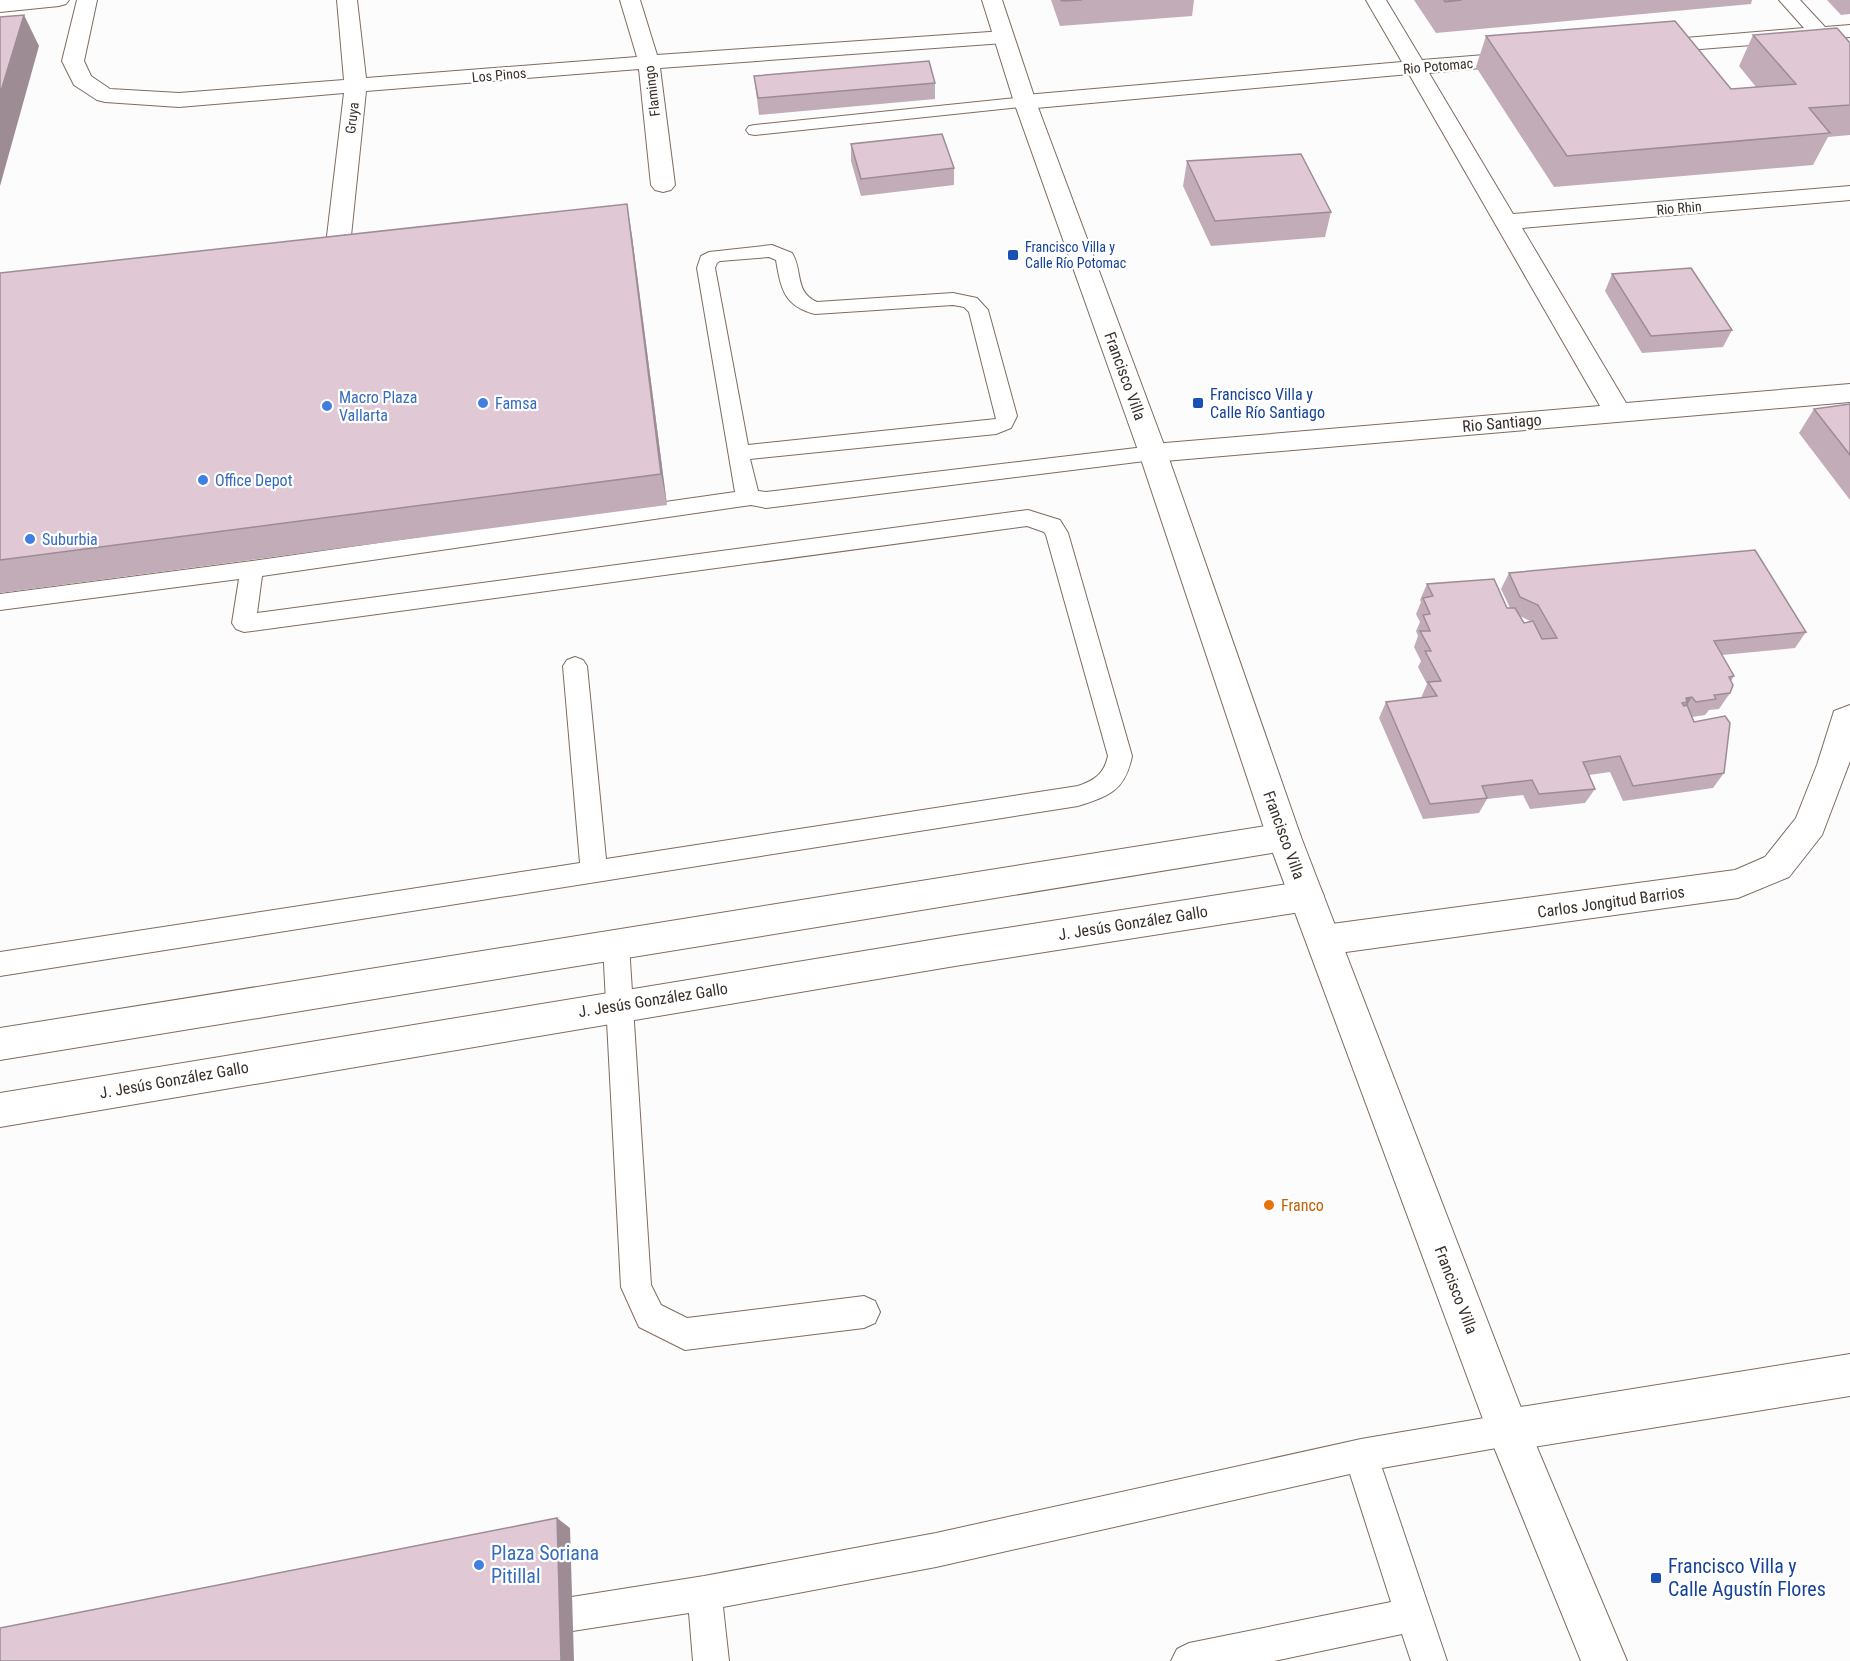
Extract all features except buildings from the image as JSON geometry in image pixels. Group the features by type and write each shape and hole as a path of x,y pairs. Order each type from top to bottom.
{"street":[{"path":"0,6 59,0"},
{"name":"Los Pinos","path":"87,0 73,61 81,80 105,95 178,100 649,62 1004,37"},
{"name":"Gruya","path":"339,236 356,87 347,0"},
{"name":"Flamingo","path":"630,0 649,62 663,185"},
{"name":"Francisco Villa","path":"992,0 1025,102 1153,453 1284,837 1508,1430 1604,1661"},
{"path":"1376,0 1618,413"},
{"path":"1789,0 1850,66"},
{"path":"1628,49 1850,31"},
{"name":"Rio Potomac","path":"1025,102 1545,56"},
{"name":"Rio Rhin","path":"1508,222 1850,193"},
{"name":"Rio Santiago","path":"1153,453 1850,393"},
{"name":"Carlos Jongitud Barrios","path":"1324,940 1738,884 1777,867 1810,825 1841,766 1845,720 1850,717"},
{"path":"0,1044 1284,837"},
{"name":"J. Jesús González Gallo","path":"0,1110 621,1005 1307,896"},
{"path":"1508,1430 1850,1374"}],"lane":[{"path":"755,130 1025,102"},
{"path":"738,453 996,427 1004,423 1007,416 978,310 970,302 952,299 815,308 797,300 793,293 785,257 781,253 763,251 716,256 708,260 706,268 738,453 745,490 751,497"},
{"path":"0,602 252,569 751,497 766,500 1153,453"},
{"path":"0,964 1078,796 1102,788 1118,773 1120,756 1057,533 1052,526 1028,518 244,623 252,569"},
{"path":"575,666 594,872"},
{"path":"616,945 636,1287 650,1316 685,1334 864,1312"},
{"path":"509,1624 704,1593 936,1550 1361,1455 1508,1430"},
{"path":"1361,1455 1429,1661"},
{"path":"704,1593 711,1661"},
{"path":"1189,1661 1412,1615"}],"place":[{"name":"Francisco Villa y Calle Río Potomac","path":"1013,255"},
{"name":"Famsa","path":"483,403"},
{"name":"Francisco Villa y Calle Río Santiago","path":"1198,403"},
{"name":"Macro Plaza Vallarta","path":"327,406"},
{"name":"Office Depot","path":"203,480"},
{"name":"Suburbia","path":"30,539"},
{"name":"Franco","path":"1269,1205"},
{"name":"Plaza Soriana Pitillal","path":"479,1565"},
{"name":"Francisco Villa y Calle Agustín Flores","path":"1656,1578"}]}
